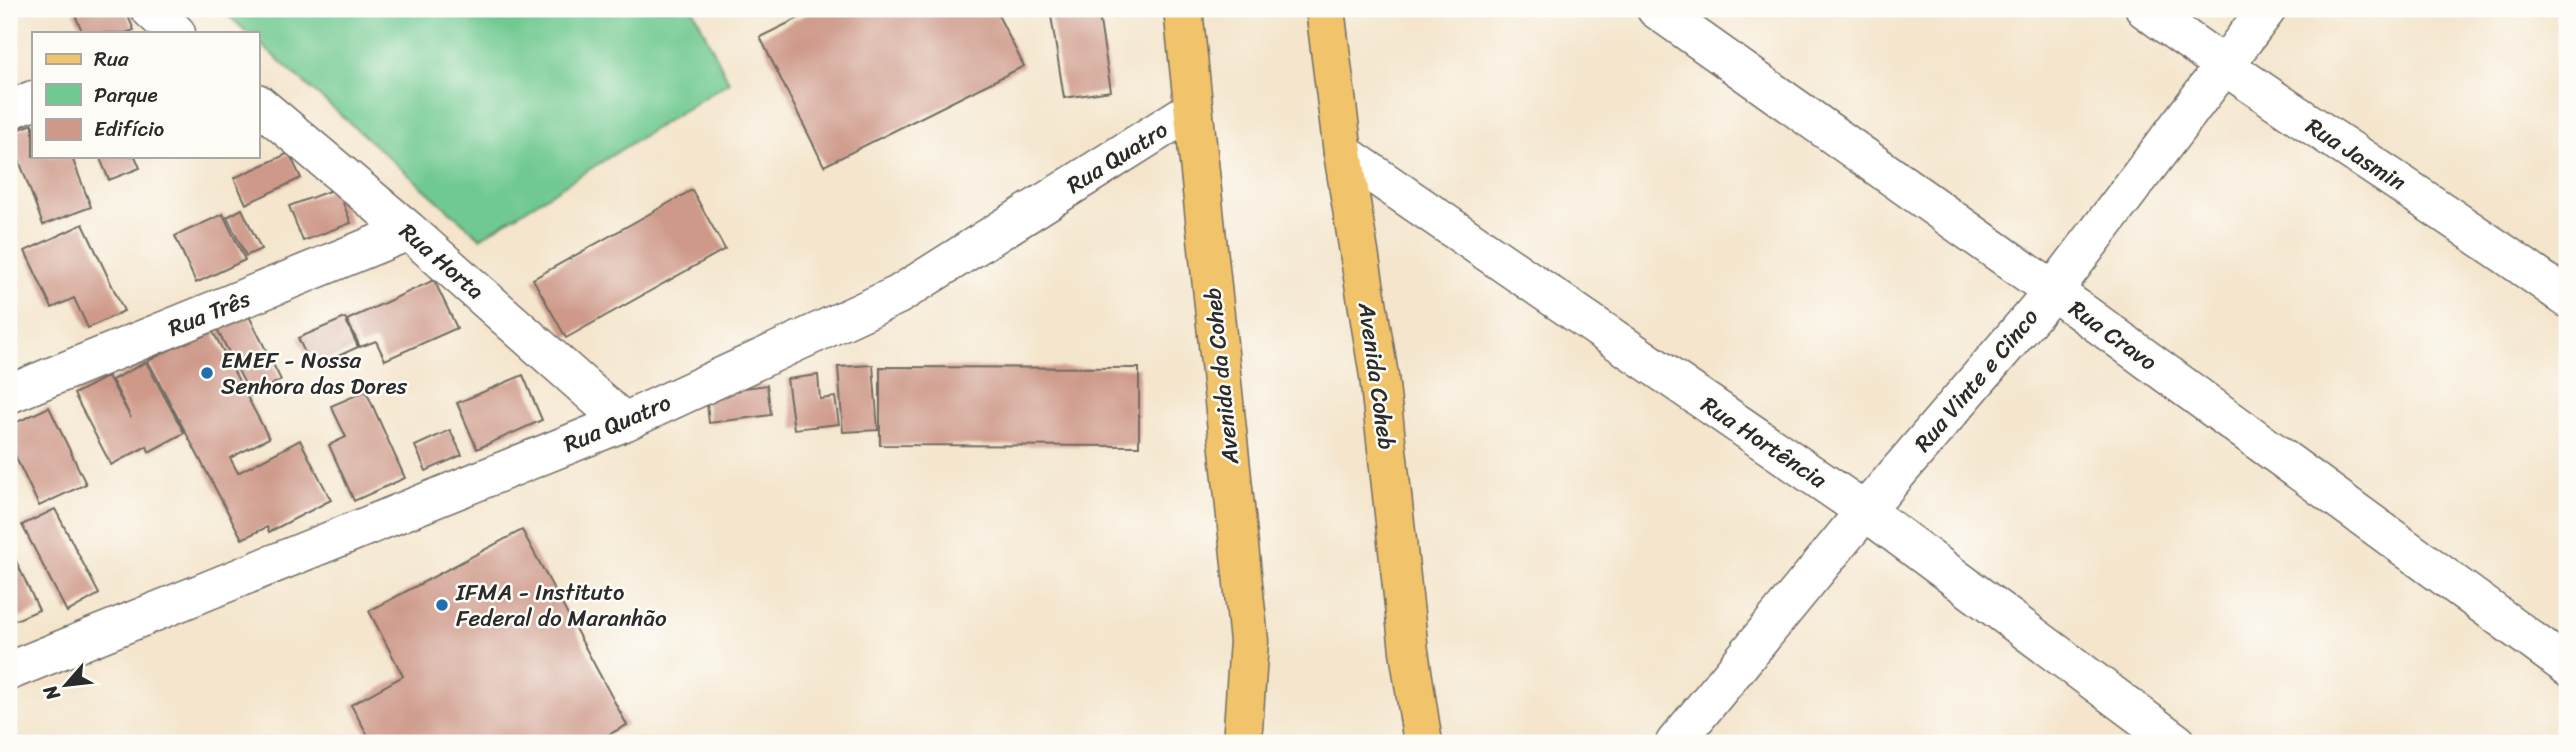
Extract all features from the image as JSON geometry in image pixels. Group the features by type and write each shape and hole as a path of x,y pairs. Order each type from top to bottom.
{"main road":[{"name":"Avenida da Coheb","path":"1183,9 1250,640 1242,743"},
{"name":"Avenida Coheb","path":"1325,9 1343,153 1379,376 1409,651 1423,743"}],"street":[{"path":"150,9 175,32"},
{"name":"Rua Cravo","path":"1656,9 2053,291 2567,666"},
{"name":"Rua Jasmin","path":"2146,9 2222,66 2481,236 2567,298"},
{"name":"Rua Vinte e Cinco","path":"1680,742 1865,511 2053,291 2267,9"},
{"path":"9,110 32,100"},
{"name":"Rua Horta","path":"259,105 409,231 624,422"},
{"name":"Rua Quatro","path":"9,671 624,422 898,295 1193,109"},
{"name":"Rua Hortência","path":"1343,153 1865,511 2177,743"},
{"name":"Rua Três","path":"9,394 409,231"}],"green space":[{"path":"221,9 693,9 729,82 480,238 259,43 259,32 247,32"}],"building":[{"path":"84,9 125,9 134,30 83,32 74,13"},
{"path":"817,9 995,9 1024,66 824,166 760,37"},
{"path":"1050,9 1098,9 1111,91 1064,98"},
{"path":"32,124 32,158 78,158 73,160 91,207 43,225 9,133"},
{"path":"289,153 301,178 246,204 234,178"},
{"path":"100,158 136,158 140,168 109,180"},
{"path":"337,188 351,223 303,241 289,206"},
{"path":"692,190 725,249 566,338 533,279"},
{"path":"242,209 261,249 246,256 227,217"},
{"path":"223,214 245,260 196,283 175,236"},
{"path":"83,224 124,311 88,328 74,298 52,308 25,251"},
{"path":"434,280 457,328 385,360 376,341 360,347 347,320"},
{"path":"248,314 281,380 251,396 217,329"},
{"path":"345,318 358,347 312,368 298,338"},
{"path":"211,328 269,438 230,458 238,473 300,440 331,500 269,532 267,527 242,539 148,361"},
{"path":"146,362 184,433 149,452 147,446 111,465 74,394 108,376 131,418 112,380"},
{"path":"873,365 878,430 843,432 838,367"},
{"path":"880,367 1139,368 1139,446 880,445"},
{"path":"523,375 542,420 477,449 457,403"},
{"path":"818,375 820,399 835,397 839,424 794,429 787,379"},
{"path":"767,385 771,415 709,423 706,393"},
{"path":"366,391 405,478 354,501 329,445 346,437 331,406"},
{"path":"49,407 86,484 39,506 9,443 9,426"},
{"path":"450,430 462,455 426,471 415,446"},
{"path":"55,509 99,594 67,612 22,525"},
{"path":"522,530 627,725 593,743 372,743 351,705 403,676 369,611"},
{"path":"16,561 39,610 9,623 9,565"}],"place":[{"name":"EMEF - Nossa Senhora das Dores","path":"207,373"},
{"name":"IFMA - Instituto Federal do Maranhão","path":"442,605"}]}
